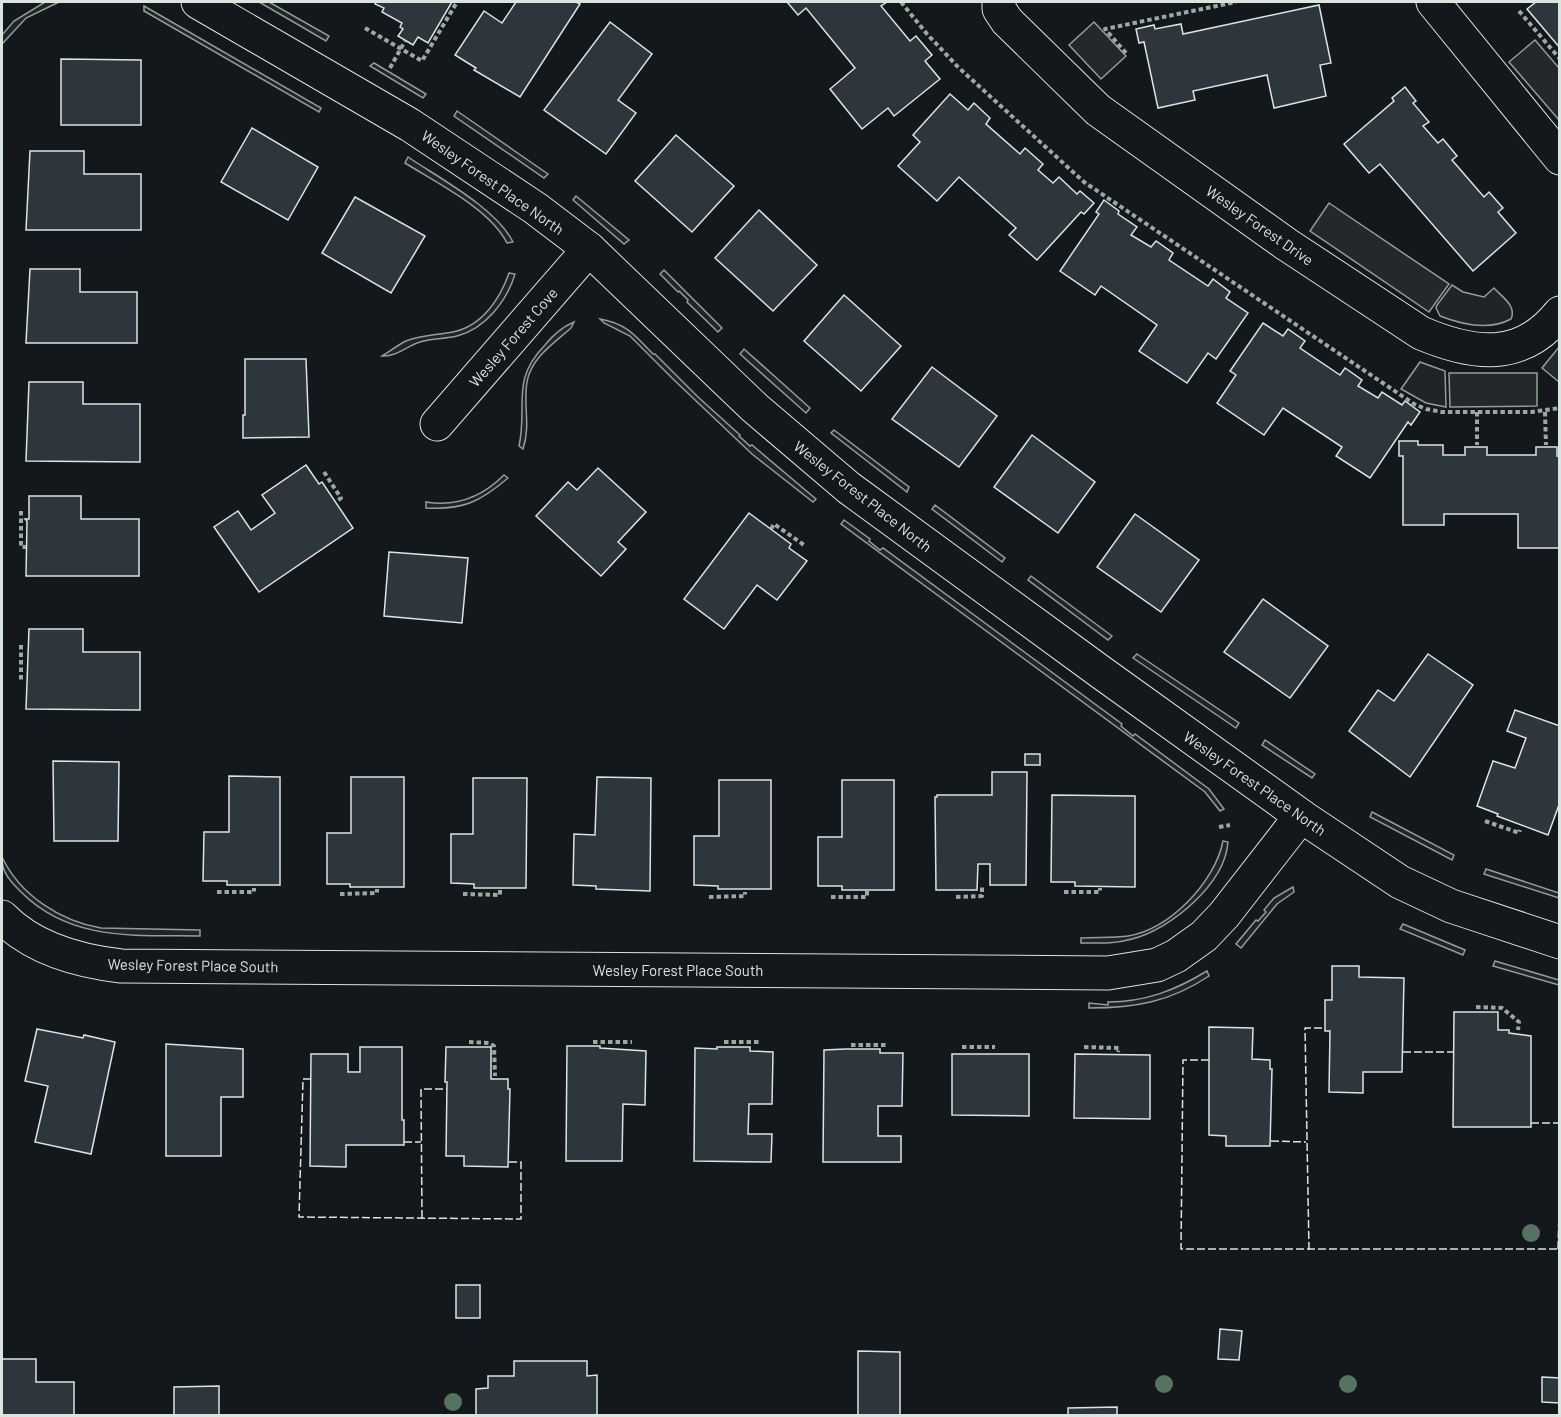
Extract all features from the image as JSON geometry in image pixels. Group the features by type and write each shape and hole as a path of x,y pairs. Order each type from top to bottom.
{"street":[{"name":"Wesley Forest Place North","path":"198,2 454,152 535,208 589,249 755,408 849,488 1301,816 1400,882 1451,906 1560,942"},
{"name":"Wesley Forest Drive","path":"999,2 999,9 1008,21 1098,110 1286,244 1421,333 1438,341 1494,351 1518,347 1552,322 1560,313"},
{"path":"1448,7 1560,158"},
{"name":"Wesley Forest Cove","path":"436,424 589,249"},
{"name":"Wesley Forest Place South","path":"2,917 10,925 38,943 66,956 94,963 121,966 1108,973 1157,965 1176,956 1204,936 1224,915 1301,816"}],"path":[{"path":"365,28 422,61 457,2"},
{"path":"901,2 958,67 1084,182 1414,404 1442,412 1558,410"},
{"path":"1126,53 1105,29 1236,2"},
{"path":"1519,11 1560,59"},
{"path":"390,68 405,41"},
{"path":"1478,412 1478,445"},
{"path":"1545,412 1546,445"},
{"path":"324,472 341,498 336,502"},
{"path":"21,511 21,547 26,547"},
{"path":"771,529 774,524 804,545"},
{"path":"21,645 21,682"},
{"path":"1485,821 1519,833 1520,830"},
{"path":"1219,827 1230,825"},
{"path":"956,897 982,896 982,886"},
{"path":"217,892 254,892 254,888"},
{"path":"1064,892 1100,892 1100,888"},
{"path":"340,894 377,893 377,889"},
{"path":"463,894 500,895 500,890"},
{"path":"831,897 867,897 867,890"},
{"path":"709,897 745,896 745,892"},
{"path":"1476,1007 1502,1008 1519,1022 1518,1030"},
{"path":"469,1042 489,1043 494,1046 495,1076"},
{"path":"593,1042 632,1042"},
{"path":"724,1042 760,1042"},
{"path":"851,1045 887,1045"},
{"path":"962,1047 995,1047"},
{"path":"1084,1047 1119,1048 1118,1052"}],"shaded area":[{"path":"45,2 59,2 26,18 2,44 2,35 14,21"},
{"path":"259,2 269,2 329,36 326,41"},
{"path":"144,6 321,108 319,112 144,11"},
{"path":"1094,22 1126,56 1101,79 1069,45"},
{"path":"1535,40 1559,68 1559,120 1509,62"},
{"path":"374,63 426,94 423,98 370,66"},
{"path":"457,111 548,174 544,178 454,116"},
{"path":"408,157 450,184 494,217 513,242 507,243 499,231 476,208 405,163"},
{"path":"576,196 629,240 624,244 573,200"},
{"path":"1329,203 1449,284 1429,312 1310,231"},
{"path":"664,270 722,328 718,332 660,274"},
{"path":"509,273 515,274 501,304 477,327 457,336 425,341 392,355 382,356 406,341 453,332 473,324 495,302"},
{"path":"1452,285 1463,292 1484,297 1494,288 1510,306 1511,319 1485,326 1458,322 1440,316 1437,305"},
{"path":"600,319 618,324 636,336 750,446 752,445 816,499 813,502 752,454 630,336"},
{"path":"574,322 571,328 538,358 529,373 523,449 519,446 522,393 527,370 551,338"},
{"path":"1559,347 1559,382 1542,368"},
{"path":"744,349 810,408 806,413 740,354"},
{"path":"1420,362 1445,371 1446,407 1426,403 1401,389"},
{"path":"1449,373 1537,373 1537,406 1450,407"},
{"path":"834,430 909,487 907,492 831,433"},
{"path":"504,475 508,478 480,499 450,508 426,508 426,502 448,503 478,495"},
{"path":"935,505 1005,558 1002,562 932,509"},
{"path":"844,520 870,539 869,541 880,550 883,548 1122,724 1121,726 1133,736 1135,734 1209,789 1224,809 1220,811 1205,792 841,524"},
{"path":"1031,576 1112,636 1108,640 1028,580"},
{"path":"1137,654 1239,723 1236,728 1133,658"},
{"path":"1265,740 1315,774 1312,778 1262,745"},
{"path":"1372,812 1454,855 1452,860 1370,817"},
{"path":"1223,841 1228,842 1225,858 1217,873 1207,889 1179,915 1163,926 1132,939 1081,943 1081,938 1122,937 1144,932 1174,914 1188,901 1211,872"},
{"path":"2,857 19,883 30,894 56,912 71,919 101,928 200,930 200,936 128,935 83,928 61,920 40,908 21,892 7,876"},
{"path":"1486,869 1559,893 1559,898 1484,874"},
{"path":"1293,887 1294,892 1277,904 1241,948 1236,944 1256,920 1258,921 1266,912 1264,910 1274,898"},
{"path":"1403,924 1465,950 1463,955 1400,929"},
{"path":"1495,961 1559,980 1559,985 1493,966"},
{"path":"1207,971 1209,976 1166,998 1122,1007 1089,1008 1089,1003 1108,1005 1108,1002 1135,1000 1160,994"}],"building":[{"path":"376,2 452,2 428,43 418,37 413,45 398,36 403,29 400,27 402,23 382,12 384,8 375,4"},
{"path":"516,2 576,2 580,4 520,97 474,70 476,68 455,55 484,11 502,23"},
{"path":"787,2 887,2 881,6 910,41 916,36 932,55 925,61 940,79 894,116 888,108 862,129 830,89 855,68 806,8 798,15"},
{"path":"1536,2 1560,2 1560,48 1527,9"},
{"path":"1319,5 1331,63 1320,65 1326,96 1274,108 1267,75 1193,91 1195,100 1158,108 1144,42 1139,43 1136,29 1154,25 1155,29 1181,24 1183,34"},
{"path":"610,22 652,54 618,100 636,113 606,154 544,110"},
{"path":"61,59 141,60 141,125 61,125"},
{"path":"1405,87 1416,101 1413,103 1429,122 1423,126 1438,143 1443,139 1457,156 1452,160 1484,197 1489,192 1503,208 1498,212 1516,233 1473,271 1380,164 1369,173 1344,144 1394,101 1392,98"},
{"path":"950,94 968,110 974,103 990,118 986,124 1020,154 1025,148 1043,164 1038,170 1053,183 1059,177 1077,194 1080,191 1094,203 1084,214 1081,212 1037,260 1009,235 1016,228 959,177 937,201 898,166 920,142 913,135"},
{"path":"252,128 318,167 288,220 221,182"},
{"path":"676,135 734,186 692,232 635,181"},
{"path":"30,151 84,151 84,174 141,174 141,230 26,230"},
{"path":"355,197 425,236 391,293 322,253"},
{"path":"1104,200 1119,211 1118,214 1137,227 1131,235 1151,247 1156,241 1173,253 1169,260 1208,286 1213,279 1230,292 1226,298 1248,313 1216,359 1208,353 1187,383 1139,351 1157,325 1101,286 1095,295 1060,271 1099,214 1096,212"},
{"path":"759,210 817,265 773,311 715,258"},
{"path":"30,269 80,269 80,292 137,292 137,343 26,343"},
{"path":"844,295 901,346 861,391 804,341"},
{"path":"1263,323 1283,336 1288,329 1305,341 1300,348 1340,375 1345,368 1362,380 1358,386 1378,398 1382,392 1402,405 1405,401 1420,412 1411,425 1408,422 1370,478 1336,456 1342,447 1283,408 1264,435 1217,403 1236,375 1230,371"},
{"path":"245,359 306,359 309,437 243,438"},
{"path":"932,367 997,416 959,467 892,419"},
{"path":"29,382 83,382 83,404 140,404 140,462 26,461"},
{"path":"1032,435 1095,482 1058,533 994,487"},
{"path":"1399,441 1418,441 1418,445 1443,445 1443,455 1465,455 1465,447 1487,447 1487,455 1536,455 1536,447 1557,447 1557,456 1560,456 1560,548 1518,548 1518,514 1444,514 1444,525 1403,525 1403,456 1399,456"},
{"path":"306,465 319,484 322,482 353,528 259,592 214,527 238,511 251,530 275,513 262,495"},
{"path":"598,468 646,512 618,542 626,549 601,576 536,516 568,482 577,490"},
{"path":"29,496 81,496 81,519 139,519 139,576 26,576 27,521 25,519 29,519"},
{"path":"749,513 791,544 789,548 807,561 777,600 757,585 724,629 684,599"},
{"path":"1135,514 1199,560 1161,612 1097,567"},
{"path":"389,552 468,558 462,623 384,616"},
{"path":"1263,599 1328,646 1290,698 1224,652"},
{"path":"29,629 83,629 83,652 140,652 140,710 26,709"},
{"path":"1428,654 1473,685 1410,777 1349,731 1378,690 1394,701"},
{"path":"1515,710 1560,726 1560,802 1548,835 1477,806 1493,761 1515,768 1526,738 1507,731"},
{"path":"1025,754 1040,754 1040,765 1025,765"},
{"path":"53,761 119,762 118,841 54,841"},
{"path":"992,772 1027,772 1026,885 990,885 990,864 978,864 977,890 936,890 935,797 937,795 992,795"},
{"path":"229,776 280,777 280,885 227,885 227,881 203,881 204,832 229,832"},
{"path":"351,777 404,777 404,887 350,887 350,884 327,884 327,833 351,833"},
{"path":"597,777 651,778 650,891 596,889 596,886 573,885 574,834 595,835"},
{"path":"473,778 527,778 526,888 474,888 474,884 451,883 451,834 473,834"},
{"path":"719,780 771,780 771,889 718,889 718,886 694,885 694,836 719,836"},
{"path":"842,780 894,780 894,890 842,890 842,886 818,886 818,837 842,837"},
{"path":"1052,795 1135,796 1135,887 1075,886 1075,882 1051,882"},
{"path":"1332,966 1359,966 1359,977 1404,978 1402,1072 1363,1072 1363,1093 1329,1092 1330,1031 1325,1031 1325,1000 1332,1000"},
{"path":"1454,1012 1498,1012 1498,1030 1509,1030 1509,1033 1531,1036 1531,1127 1453,1127"},
{"path":"1209,1027 1253,1028 1252,1059 1270,1060 1270,1069 1272,1069 1270,1146 1226,1146 1226,1136 1209,1135"},
{"path":"37,1029 83,1038 84,1035 115,1042 91,1154 35,1142 48,1086 25,1081"},
{"path":"166,1044 243,1049 243,1097 221,1097 221,1156 166,1156"},
{"path":"567,1046 600,1046 600,1048 646,1051 645,1105 623,1104 622,1161 566,1161"},
{"path":"360,1047 402,1047 404,1145 346,1145 346,1167 310,1166 311,1054 348,1054 348,1072 360,1072"},
{"path":"446,1047 491,1047 491,1079 508,1079 508,1089 510,1089 508,1167 464,1166 464,1156 446,1156"},
{"path":"717,1047 750,1047 750,1051 773,1052 772,1104 749,1104 748,1134 772,1134 771,1162 694,1161 695,1048 717,1049"},
{"path":"880,1049 880,1053 903,1053 902,1106 878,1106 878,1136 901,1136 901,1162 823,1162 824,1050"},
{"path":"952,1054 1029,1054 1029,1116 952,1115"},
{"path":"1075,1054 1150,1055 1150,1119 1074,1118"},
{"path":"456,1285 480,1285 480,1318 456,1318"},
{"path":"1220,1329 1242,1331 1239,1360 1218,1359"},
{"path":"858,1351 900,1352 900,1416 858,1416"},
{"path":"2,1359 36,1359 36,1382 74,1382 74,1416 2,1416"},
{"path":"514,1361 587,1361 587,1376 597,1375 597,1416 476,1416 476,1389 488,1388 488,1376 514,1376"},
{"path":"1542,1377 1560,1378 1560,1403 1542,1402"},
{"path":"219,1386 219,1416 174,1416 174,1387"},
{"path":"1117,1407 1117,1416 1068,1416 1068,1408"}],"fence":[{"path":"1309,1250 1305,1028 1325,1028"},
{"path":"1403,1052 1454,1052"},
{"path":"1209,1060 1183,1060 1181,1249 1560,1249"},
{"path":"311,1079 303,1079 299,1217 521,1219 521,1162 508,1162"},
{"path":"422,1218 421,1089 447,1089"},
{"path":"1531,1123 1560,1123"},
{"path":"1271,1141 1306,1142"},
{"path":"404,1142 421,1142"},
{"path":"1558,1249 1560,1174"}]}
